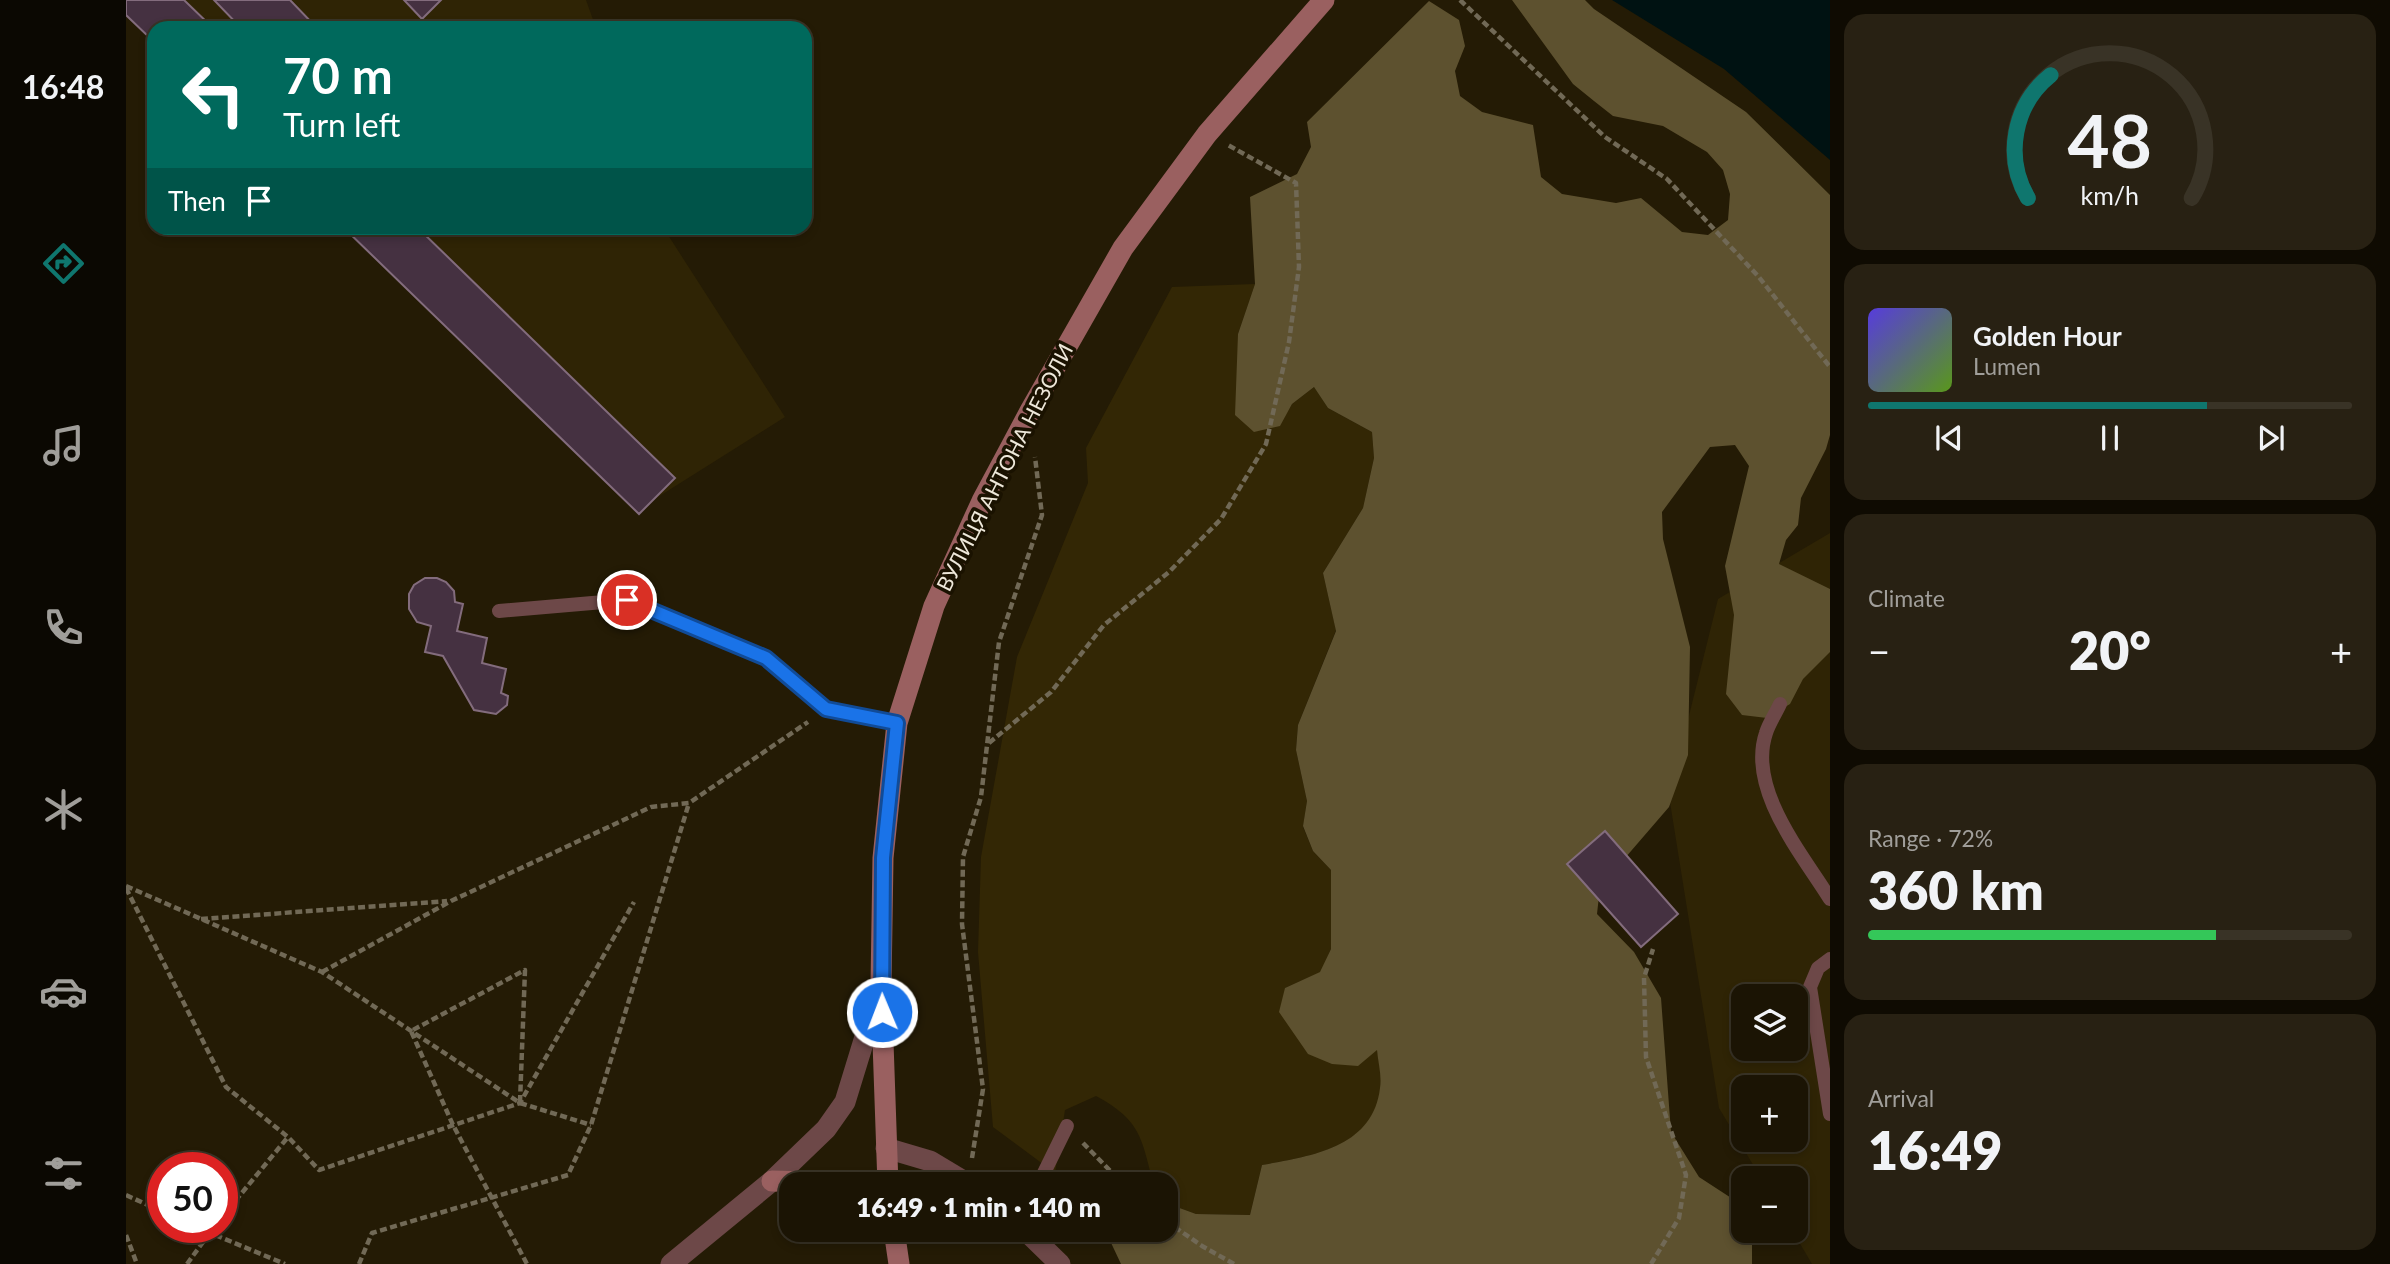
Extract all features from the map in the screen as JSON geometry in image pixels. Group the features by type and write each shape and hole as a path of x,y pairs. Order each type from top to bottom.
{"main road":[{"name":"ВУЛИЦЯ АНТОНА НЕЗОЛИ","path":"887,1172 881,985 883,858 897,723 933,606 982,501 1123,248 1207,134 1324,0"},
{"path":"772,1181 779,1181"},
{"path":"887,1242 898,1260"},
{"path":"896,1242 898,1260"}],"street":[{"path":"671,1264 772,1181 826,1129 845,1102 881,985"},
{"path":"886,1148 930,1161 949,1172"},
{"path":"1040,1242 1060,1264"}],"lane":[{"path":"499,611 627,600 766,658 826,709 897,723"},
{"path":"1780,704 1765,734 1761,769 1772,805 1830,899"},
{"path":"1830,960 1818,968 1810,987 1830,1114"},
{"path":"1044,1172 1067,1126"}],"path":[{"path":"1460,0 1605,137 1667,179 1758,276 1830,367"},
{"path":"988,744 1051,692 1104,625 1169,572 1221,519 1266,444 1289,342 1299,267 1296,183 1207,134"},
{"path":"971,1172 984,1088 962,924 963,857 981,797 999,642 1042,515 1030,411"},
{"path":"322,972 451,901 651,807 689,803 826,709"},
{"path":"359,1264 372,1233 568,1175 591,1125 689,803"},
{"path":"126,887 322,972 520,1103 591,1125"},
{"path":"126,887 226,1087 288,1137 318,1170 520,1103 634,902"},
{"path":"200,919 451,901"},
{"path":"1651,1264 1679,1218 1686,1175 1646,1057 1644,978 1653,949"},
{"path":"411,1031 525,970 520,1103"},
{"path":"411,1031 453,1125 527,1264"},
{"path":"1067,1126 1111,1172"},
{"path":"238,1198 288,1137"},
{"path":"126,1195 147,1205"},
{"path":"1178,1229 1234,1264"},
{"path":"126,1235 137,1264"},
{"path":"187,1264 202,1243"},
{"path":"234,1243 285,1264"}],"shaded area":[{"path":"155,0 586,0 594,21 175,21"},
{"path":"1512,0 1585,0 1594,9 1746,112 1830,195 1830,435 1826,449 1801,498 1798,525 1786,540 1779,564 1830,589 1830,652 1803,679 1790,704 1767,718 1742,715 1726,694 1734,615 1725,566 1749,466 1735,445 1710,447 1662,512 1663,539 1690,647 1688,755 1669,807 1600,887 1597,914 1634,952 1661,998 1671,1132 1699,1177 1731,1198 1731,1243 1752,1243 1752,1264 1121,1264 1111,1242 1178,1242 1178,1207 1196,1214 1250,1215 1262,1165 1319,1153 1353,1136 1366,1124 1375,1108 1380,1088 1377,1050 1358,1066 1332,1064 1308,1054 1279,1012 1285,988 1320,972 1331,949 1331,870 1313,851 1303,826 1307,801 1296,750 1298,725 1336,631 1323,573 1363,508 1374,458 1372,432 1328,408 1314,387 1292,404 1280,426 1254,432 1235,415 1238,334 1255,284 1250,197 1297,174 1311,147 1307,122 1429,1 1459,20 1465,46 1455,71 1460,96 1482,112 1533,125 1541,177 1562,194 1616,203 1641,198 1682,232 1708,235 1728,220 1730,194 1723,170 1707,152 1663,126 1613,116 1573,84"},
{"path":"1612,0 1830,0 1830,160 1724,69"},
{"path":"386,235 668,235 785,417 650,502"},
{"path":"1255,284 1238,334 1279,426 1292,404 1314,387 1328,408 1372,432 1374,458 1363,508 1323,573 1336,630 1298,725 1296,750 1307,801 1303,827 1313,851 1331,870 1331,949 1321,972 1285,988 1377,1049 1381,1088 1376,1108 1366,1124 1353,1136 1319,1153 1262,1165 1250,1215 1196,1214 1178,1207 1178,1172 1151,1172 1142,1143 1131,1123 1123,1114 1096,1096 1065,1110 1055,1172 993,1127 978,952 981,857 1017,657 1088,483 1086,448 1172,287"},
{"path":"1830,533 1830,1264 1812,1264 1800,1243 1808,1243 1808,1166 1754,1166 1745,1152 1808,1152 1808,1075 1731,1075 1731,1128 1719,1108 1669,796 1718,599"}],"building":[{"path":"126,0 184,0 206,21 147,21 147,35 126,15"},
{"path":"214,0 290,0 310,21 234,21"},
{"path":"404,0 441,0 422,19"},
{"path":"351,235 425,235 675,478 639,514"},
{"path":"425,578 437,578 446,582 454,591 455,602 463,604 457,631 487,638 482,663 506,669 501,693 508,696 507,705 496,714 474,710 443,656 425,652 431,626 417,622 409,609 409,594 414,585"},
{"path":"1605,831 1678,914 1641,947 1567,864"}],"route":[{"path":"627,600 766,658 826,709 897,723 883,858 882,1012"}]}
